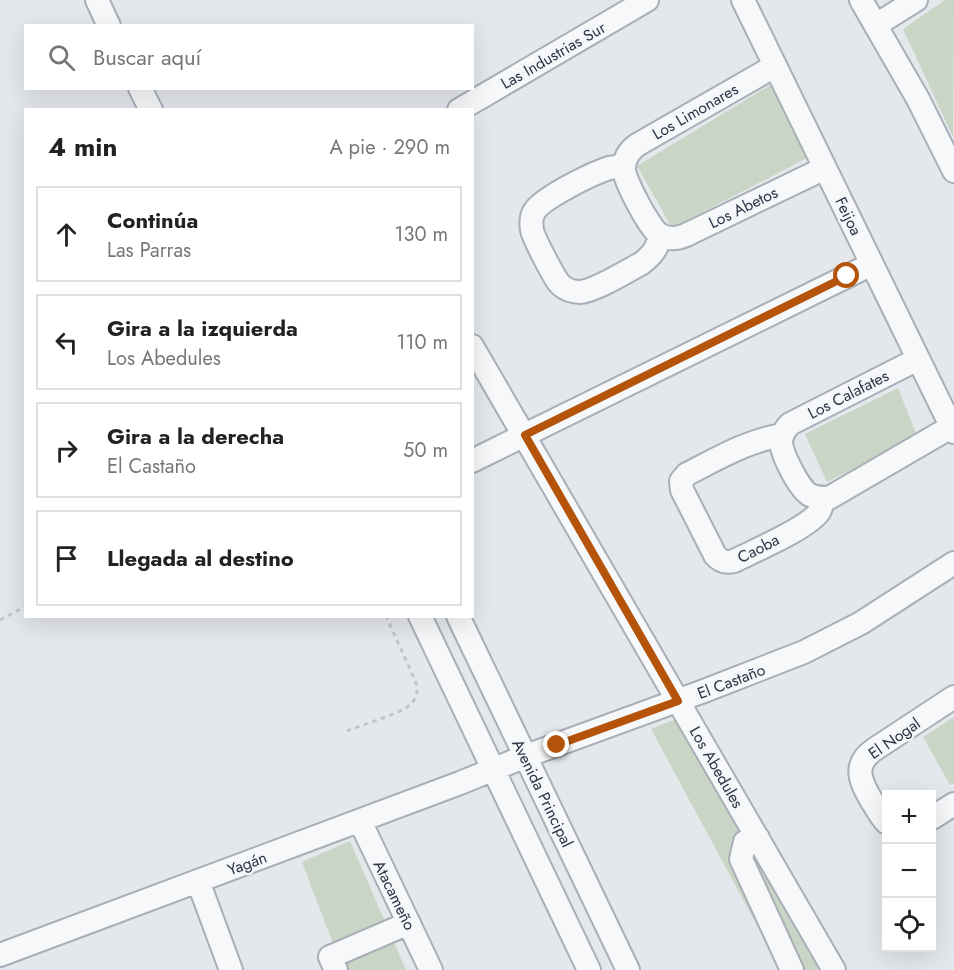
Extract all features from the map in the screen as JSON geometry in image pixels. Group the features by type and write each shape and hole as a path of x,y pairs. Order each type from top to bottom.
{"street":[{"path":"97,0 108,24"},
{"name":"Las Industrias Sur","path":"462,108 647,0"},
{"name":"Feijoa","path":"743,0 953,430"},
{"path":"861,0 951,157"},
{"path":"876,25 916,0"},
{"name":"Los Limonares","path":"624,166 628,154 637,145 775,66"},
{"path":"142,90 150,108"},
{"path":"624,166 626,179 652,227 660,235 656,249 642,263 589,290 583,292 570,290 559,284 533,234 532,216 543,202 592,174 624,166"},
{"name":"Los Abetos","path":"660,235 673,238 686,235 825,168"},
{"path":"474,460 872,264"},
{"name":"Los Abedules","path":"474,349 834,970"},
{"name":"Los Calafates","path":"699,522 680,485 683,477 752,442 782,435 790,424 918,359"},
{"path":"782,435 782,450 798,482 806,492 816,498 822,498 835,495 953,430"},
{"name":"Caoba","path":"699,522 715,555 729,562 808,522 822,508 822,498"},
{"name":"El Castaño","path":"493,770 784,661 824,643 861,622 954,563"},
{"path":"421,618 589,970"},
{"name":"Avenida Principal","path":"459,618 628,970"},
{"name":"El Nogal","path":"882,817 860,779 864,758 874,749 954,698"},
{"name":"Yagán","path":"0,955 493,770"},
{"path":"936,815 954,804"},
{"name":"Atacameño","path":"360,821 431,970"},
{"path":"758,838 744,842 741,859 792,970"},
{"path":"198,881 231,970"},
{"path":"336,970 330,957 409,923"}],"path":[{"path":"0,620 24,607"},
{"path":"347,731 403,709 414,701 417,695 415,680 387,618"}],"green space":[{"path":"945,0 954,0 953,137 903,29"},
{"path":"780,79 813,155 672,228 637,166"},
{"path":"898,388 917,436 827,482 805,434"},
{"path":"954,717 954,783 950,785 923,737"},
{"path":"676,719 819,970 781,970 651,729"},
{"path":"350,841 406,970 343,970 302,862"}],"route":[{"path":"557,745 678,701 525,435 847,276"}]}
